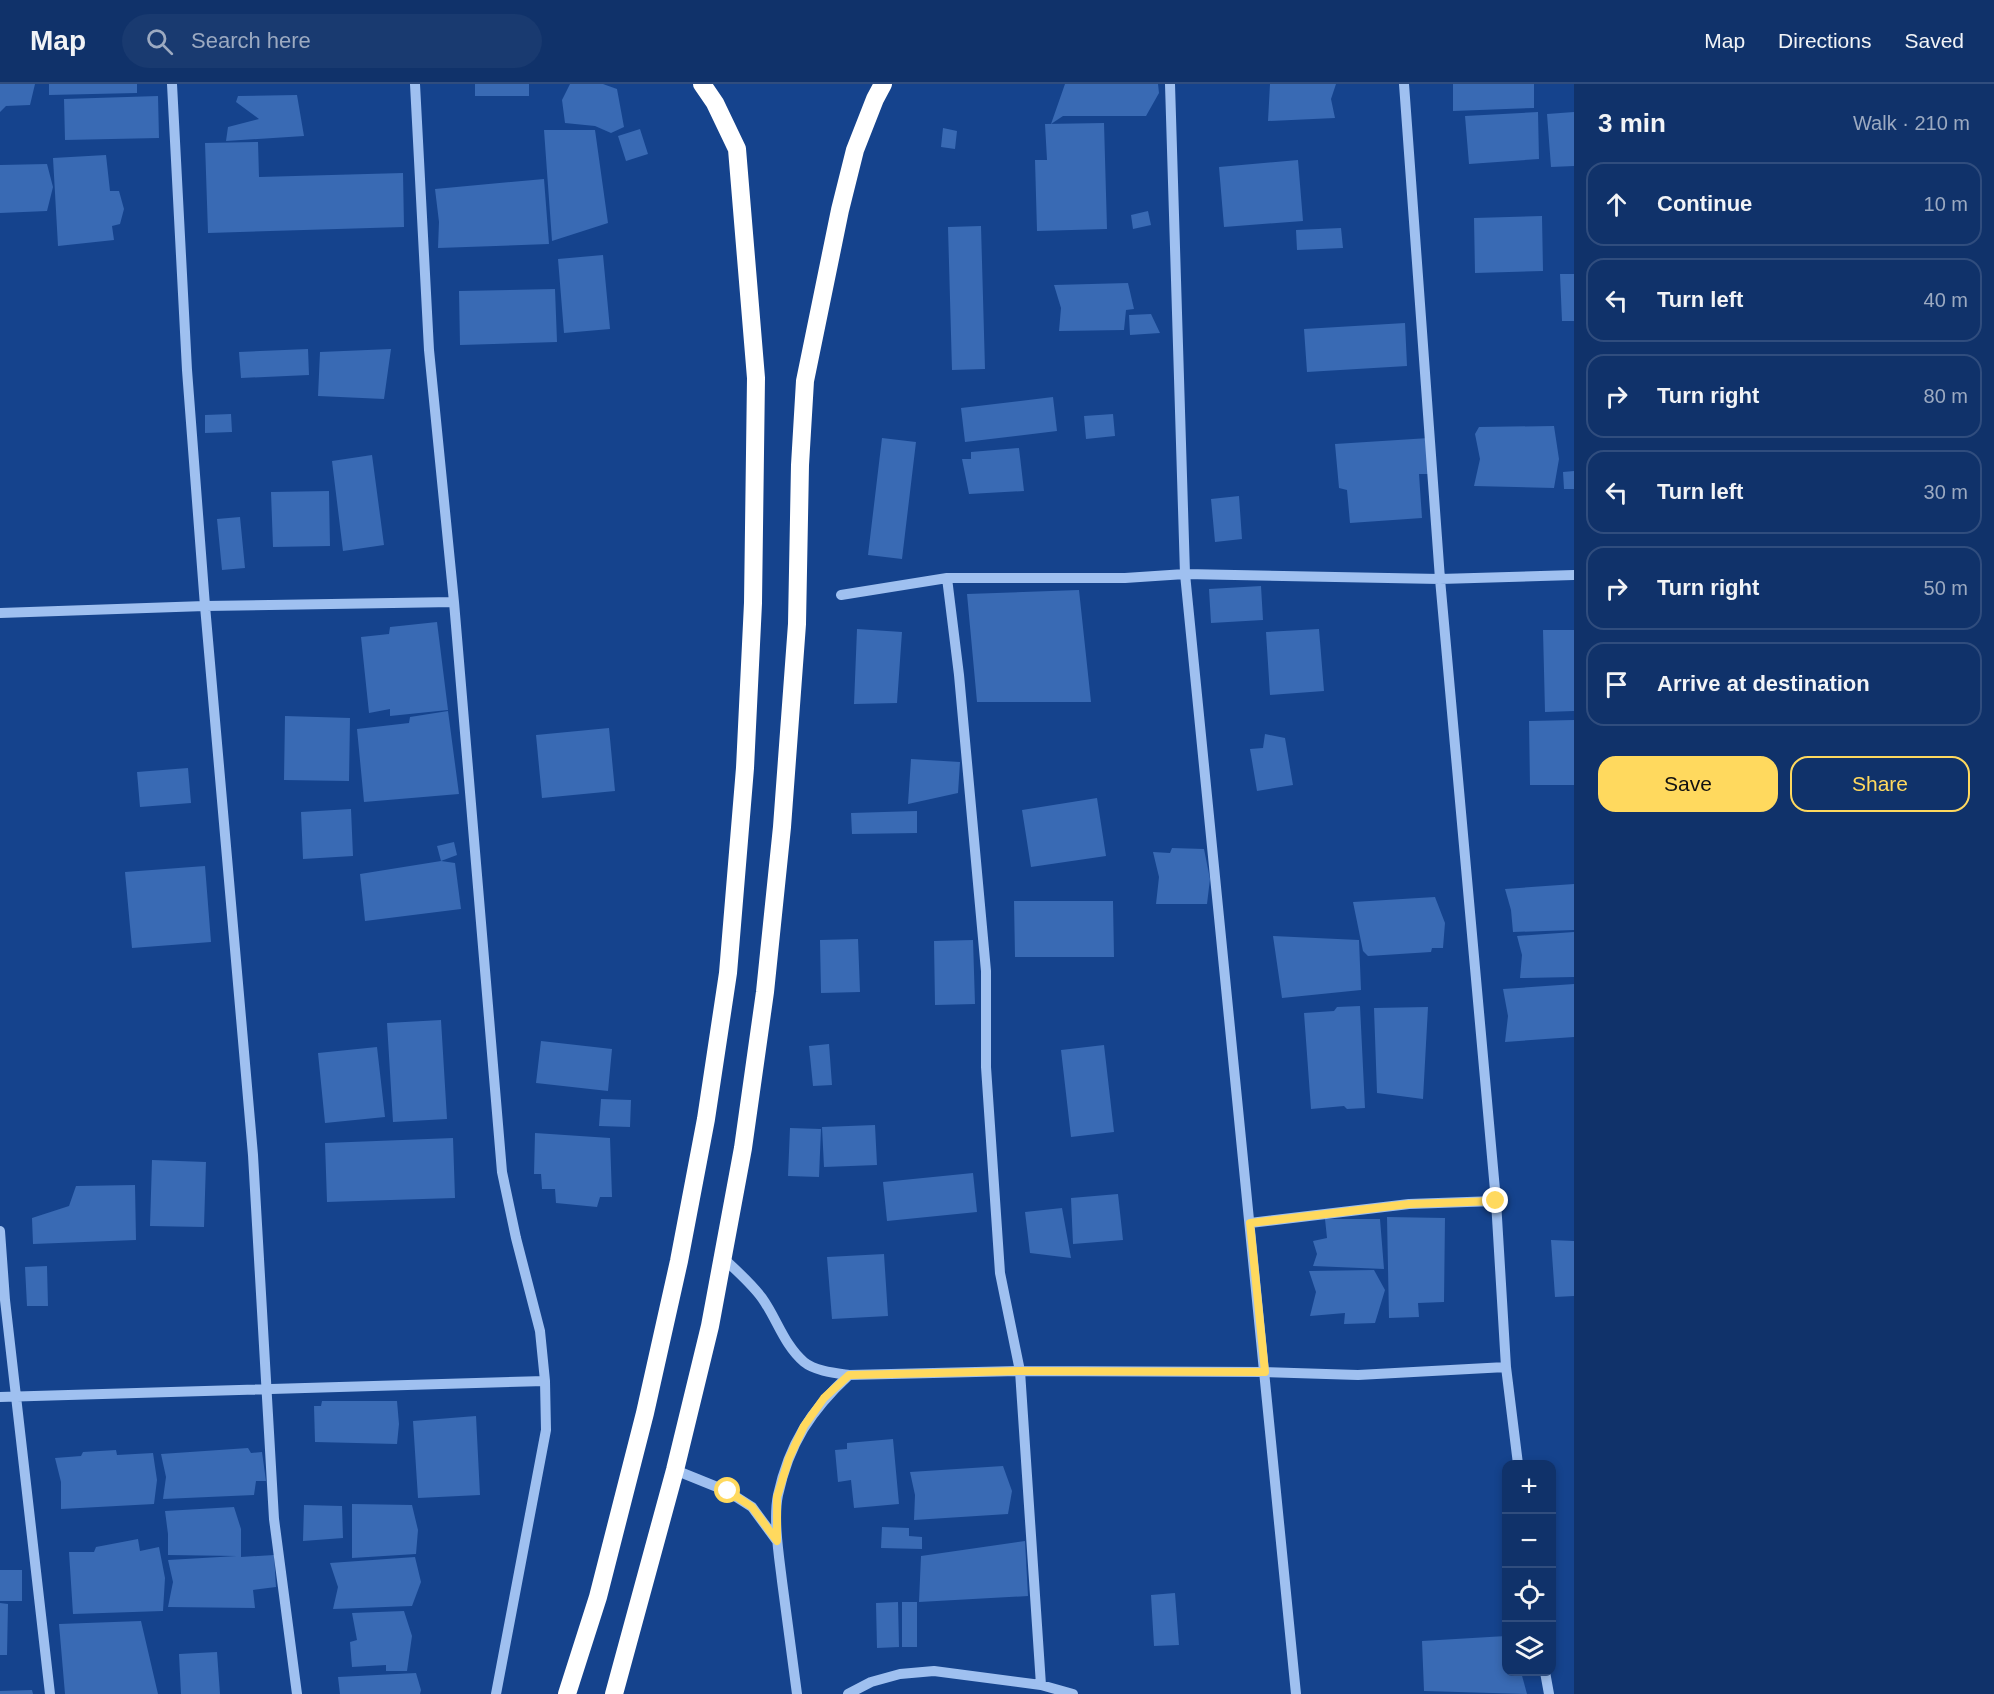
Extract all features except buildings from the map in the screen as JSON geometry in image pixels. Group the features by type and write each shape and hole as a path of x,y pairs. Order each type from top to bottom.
{"highway":[{"path":"567,1694 598,1597 645,1413 679,1261 706,1119 729,973 746,756 753,603 756,378 737,149 716,103 702,84"},
{"path":"614,1694 675,1470 710,1326 743,1148 765,992 782,827 797,624 800,465 805,381 840,210 855,150 874,99 883,84"}],"street":[{"path":"172,84 187,370 205,606 253,1155 274,1519 297,1694"},
{"path":"415,84 429,350 454,602 502,1172 540,1331 545,1381 546,1430 496,1694"},
{"path":"1170,84 1185,574 1296,1694"},
{"path":"1404,84 1440,579 1496,1201 1506,1367 1518,1460"},
{"path":"841,595 947,578 1125,578 1185,574 1440,579 1574,575"},
{"path":"947,578 986,971 986,1067 1000,1273 1020,1371 1041,1685"},
{"path":"0,613 205,606 454,602"},
{"path":"1250,1223 1409,1204 1496,1201"},
{"path":"0,1231 16,1396 50,1694"},
{"path":"723,1258 746,1278 763,1299 789,1344 805,1363 823,1370 849,1375 1020,1371 1265,1372 1358,1375 1506,1367"},
{"path":"796,1694 777,1541 777,1497 789,1458 804,1426 824,1398 849,1375"},
{"path":"0,1396 545,1381"},
{"path":"675,1470 728,1491 752,1507 777,1541"},
{"path":"848,1694 871,1682 900,1674 934,1671 1041,1685 1073,1694"},
{"path":"1546,1676 1549,1694"}],"route":[{"path":"728,1491 752,1507 777,1541 777,1497 789,1458 804,1426 824,1398 849,1375 1020,1371 1265,1372 1250,1223 1409,1204 1496,1201"}]}
